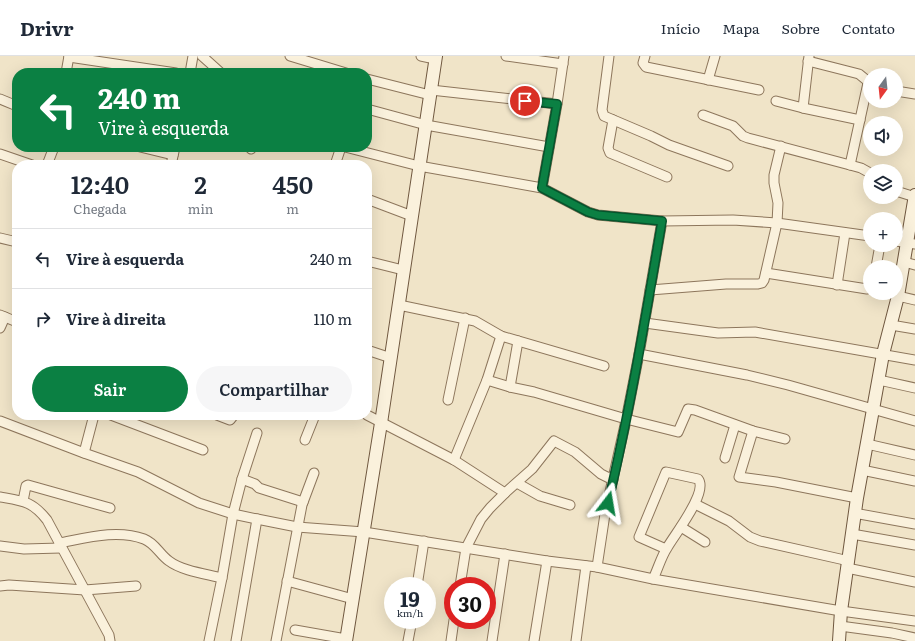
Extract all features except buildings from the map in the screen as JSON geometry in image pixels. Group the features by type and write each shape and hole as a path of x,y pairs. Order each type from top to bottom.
{"street":[{"path":"191,68 194,56"},
{"path":"202,56 215,68"},
{"path":"290,56 330,68"},
{"path":"296,630 346,640 391,358 435,58 421,56"},
{"path":"506,56 563,60 550,147 542,188"},
{"path":"609,56 602,110 604,116 669,145 728,166"},
{"path":"645,56 643,63 646,67 758,90"},
{"path":"708,80 715,56"},
{"path":"67,68 69,57 143,68"},
{"path":"803,108 809,58 859,74 863,78"},
{"path":"372,80 430,92 557,104"},
{"path":"903,91 915,94"},
{"path":"0,99 12,104"},
{"path":"776,101 860,120"},
{"path":"850,165 863,108"},
{"path":"372,110 426,125 550,147"},
{"path":"703,115 732,126 743,136 748,138 863,169"},
{"path":"614,120 608,148 610,153 667,177"},
{"path":"650,290 726,284 762,283 766,273 777,223 778,203 774,183 774,174 782,146"},
{"path":"364,152 419,166 542,188 588,212 598,215 662,221 732,220 777,223 863,235"},
{"path":"0,154 17,160"},
{"path":"903,193 915,196 906,242 910,263 903,282"},
{"path":"372,201 412,216"},
{"path":"597,567 605,514 640,354 662,221"},
{"path":"837,285 845,233"},
{"path":"0,238 12,241"},
{"path":"372,262 404,270"},
{"path":"766,273 863,288"},
{"path":"903,297 915,300"},
{"path":"838,641 854,513 883,354 897,300"},
{"path":"399,305 465,318 475,321 501,336 604,366"},
{"path":"0,328 2,316 12,320"},
{"path":"448,400 465,318"},
{"path":"645,323 718,333 756,332 915,360"},
{"path":"891,324 915,329"},
{"path":"454,460 487,380 501,336"},
{"path":"510,387 518,341"},
{"path":"372,352 391,358"},
{"path":"640,354 788,385 915,421"},
{"path":"487,380 678,432 688,409 785,440"},
{"path":"879,380 915,388"},
{"path":"372,418 454,460 505,493"},
{"path":"84,453 93,420"},
{"path":"124,420 203,450"},
{"path":"305,440 313,420"},
{"path":"0,421 138,472 185,497 233,514 298,527 364,532 547,561 597,567 653,579 841,611 915,621"},
{"path":"725,458 735,425"},
{"path":"753,431 739,477 776,482 857,498"},
{"path":"210,641 233,514 242,479 257,433"},
{"path":"461,577 466,548 481,519 505,493 532,469 554,441 575,452 601,474 613,480"},
{"path":"867,444 915,455"},
{"path":"862,470 915,481"},
{"path":"653,579 666,549 695,504 701,487 698,479 666,472 639,537 666,549"},
{"path":"276,641 303,502 314,473"},
{"path":"242,479 255,484 259,488 303,502"},
{"path":"517,483 540,496 570,505"},
{"path":"23,501 26,486 28,485 110,508"},
{"path":"0,497 23,501 33,505 47,520 85,590 110,641"},
{"path":"695,504 729,521 750,537 760,541 915,582"},
{"path":"854,513 915,524"},
{"path":"236,641 257,519"},
{"path":"681,527 705,542"},
{"path":"852,534 915,545"},
{"path":"0,546 32,549 110,535 138,537 146,539 169,561 178,566 222,578"},
{"path":"418,577 424,541"},
{"path":"492,641 505,554"},
{"path":"534,641 547,561"},
{"path":"576,641 586,566"},
{"path":"287,581 353,599"},
{"path":"0,586 9,585 85,590 136,586"},
{"path":"840,626 892,633 915,638"},
{"path":"408,641 410,629"},
{"path":"451,641 453,629"}],"route":[{"path":"525,101 557,104 542,188 588,212 598,215 662,221 640,354 608,503"}]}
